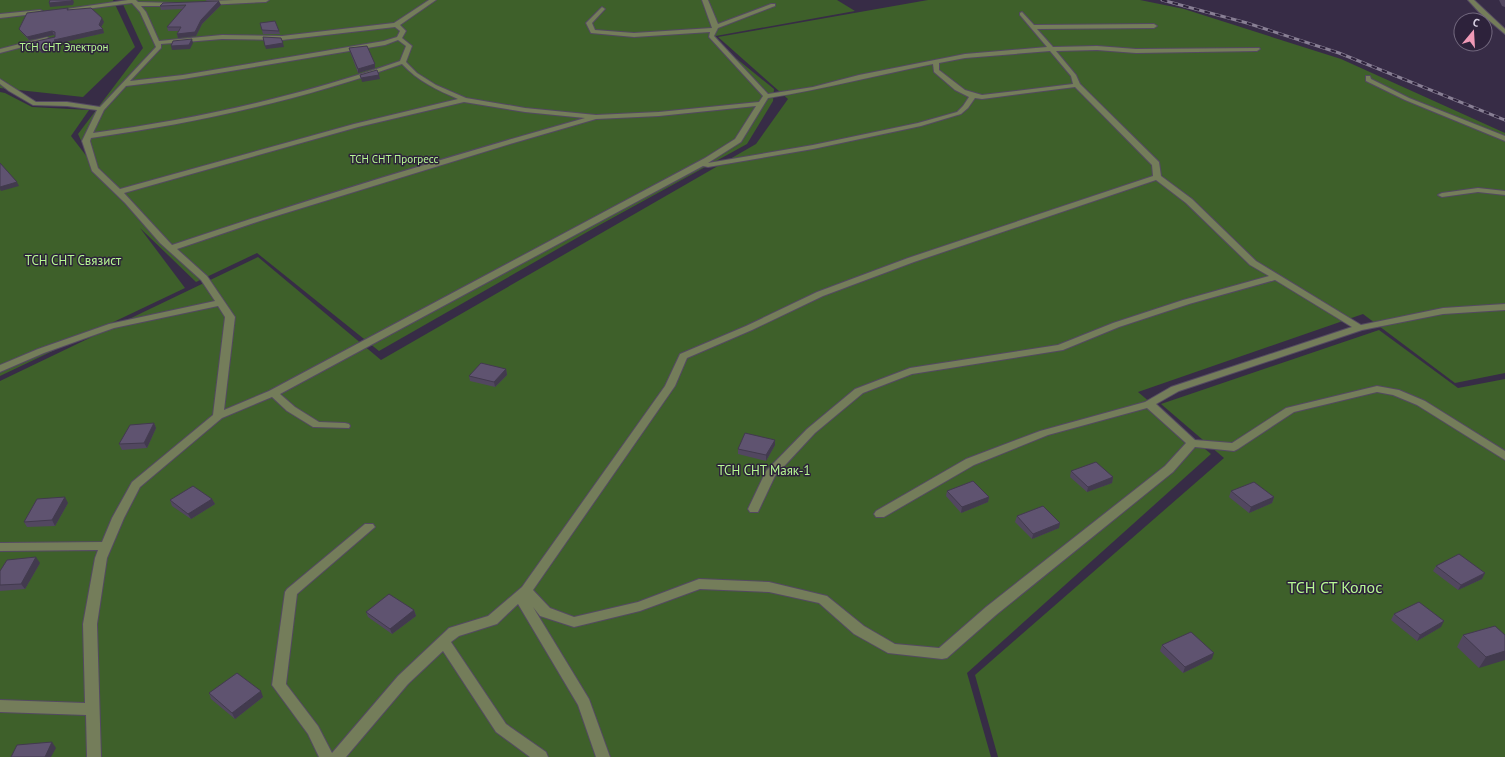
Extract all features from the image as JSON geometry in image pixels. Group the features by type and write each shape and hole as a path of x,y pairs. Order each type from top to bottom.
{"street":[{"path":"201,3 266,0"},
{"path":"157,43 222,37 282,38 396,25 433,0"},
{"path":"706,0 714,31 763,100"},
{"path":"1471,0 1505,32"},
{"path":"134,2 143,12 159,48 101,109 86,141 95,169 119,192 171,248 204,278 230,317 218,416"},
{"path":"0,16 134,2 185,4"},
{"path":"602,9 589,23 593,32 634,35 714,31 773,5"},
{"path":"1022,14 1074,76 1077,84 1156,164 1157,177 1189,201 1253,263 1360,328"},
{"path":"125,84 183,77 385,43 399,38 403,31 396,25"},
{"path":"1032,27 1154,26"},
{"path":"0,51 54,38"},
{"path":"88,136 144,129 210,117 300,96 362,78 403,62 409,46 399,38"},
{"path":"403,62 415,74 434,86 464,100 525,110 596,117 659,114 763,100 965,56 1050,49 1097,48 1136,51 1257,49"},
{"path":"936,62 936,71 958,91 972,97 982,98 1077,84"},
{"path":"1368,77 1368,80 1407,99 1505,139"},
{"path":"0,81 11,90 35,104 67,104 101,109"},
{"path":"0,91 11,90"},
{"path":"701,163 708,165 768,155 912,127 959,113 966,107 972,97"},
{"path":"119,192 349,127 464,100"},
{"path":"94,757 90,624 101,558 118,518 136,485 218,416 273,393 701,163 738,140 763,100"},
{"path":"171,248 260,218 507,142 596,117"},
{"path":"337,757 403,680 454,632 492,620 523,593 670,386 683,356 749,328 820,294 911,260 1157,177"},
{"path":"1442,195 1478,190 1505,193"},
{"path":"754,509 770,474 811,431 859,391 910,371 1060,348 1116,326 1186,302 1277,278"},
{"path":"0,369 41,350 112,326 220,303"},
{"path":"880,514 970,462 1044,433 1149,404 1175,389 1360,328 1443,311 1505,307"},
{"path":"1149,404 1192,443 1234,447 1290,410 1377,389 1395,392 1421,403 1505,456"},
{"path":"273,393 291,408 317,425 345,426"},
{"path":"523,593 545,612 574,622 640,606 698,584 769,587 824,599 859,630 893,649 942,654 991,610 1169,468 1192,443"},
{"path":"326,757 313,730 279,685 291,592 369,527"},
{"path":"0,547 106,546"},
{"path":"523,593 584,704 603,757"},
{"path":"444,642 502,728 541,757"},
{"path":"0,706 92,709"}],"green space":[{"name":"ТСН СНТ Электрон","path":"0,0 113,0 135,47 83,97 0,88"},
{"name":"ТСН СНТ Прогресс","path":"121,0 837,0 855,11 710,37 774,89 773,101 747,144 596,227 379,351 257,253 196,282 140,228 185,288 0,376 0,92 5,93 32,107 89,110 71,136 91,162 78,134 143,48"},
{"name":"ТСН СНТ Маяк-1","path":"928,0 1140,0 1184,9 1341,59 1505,133 1505,373 1455,383 1363,314 1138,392 1211,454 967,673 991,757 0,757 0,381 258,257 381,360 756,144 788,99 718,37"},
{"name":"ТСН СТ Колос","path":"1379,330 1458,388 1505,379 1505,757 998,757 975,675 1224,458 1161,404"}],"building":[{"path":"50,0 72,0 49,3"},
{"path":"219,1 201,20 195,32 177,34 181,27 167,27 186,5 160,6 163,3"},
{"path":"68,8 67,10 91,8 102,18 99,25 103,29 54,40 60,45 40,50 33,42 55,37 55,32 52,31 27,37 19,29 27,13"},
{"path":"275,21 279,31 262,30 260,23"},
{"path":"263,37 281,38 283,43 265,46"},
{"path":"192,39 189,45 171,46 173,41"},
{"path":"367,46 375,64 358,69 349,48"},
{"path":"377,70 379,75 361,78 360,75"},
{"path":"0,163 17,182 0,187"},
{"path":"481,363 506,369 494,382 469,376"},
{"path":"154,423 144,443 119,444 130,425"},
{"path":"745,433 775,440 766,455 738,449"},
{"path":"1096,462 1113,477 1088,487 1071,471"},
{"path":"973,481 989,497 962,507 947,491"},
{"path":"1254,482 1274,497 1251,507 1231,491"},
{"path":"193,486 212,499 188,514 170,500"},
{"path":"65,497 52,520 24,522 37,499"},
{"path":"1043,506 1060,523 1033,534 1017,516"},
{"path":"1459,554 1485,573 1461,585 1436,566"},
{"path":"36,557 21,584 0,585 0,571 7,560"},
{"path":"389,594 414,610 390,629 366,612"},
{"path":"1419,602 1444,621 1420,635 1394,614"},
{"path":"1495,626 1505,635 1505,651 1486,657 1463,635"},
{"path":"1191,632 1214,653 1185,667 1162,645"},
{"path":"237,673 261,691 232,713 209,693"},
{"path":"52,742 45,757 11,757 17,745"}],"railway":[{"path":"1162,0 1247,23 1339,53 1505,120"}],"park label":[{"name":"ТСН СНТ Связист","path":"73,260"}]}
